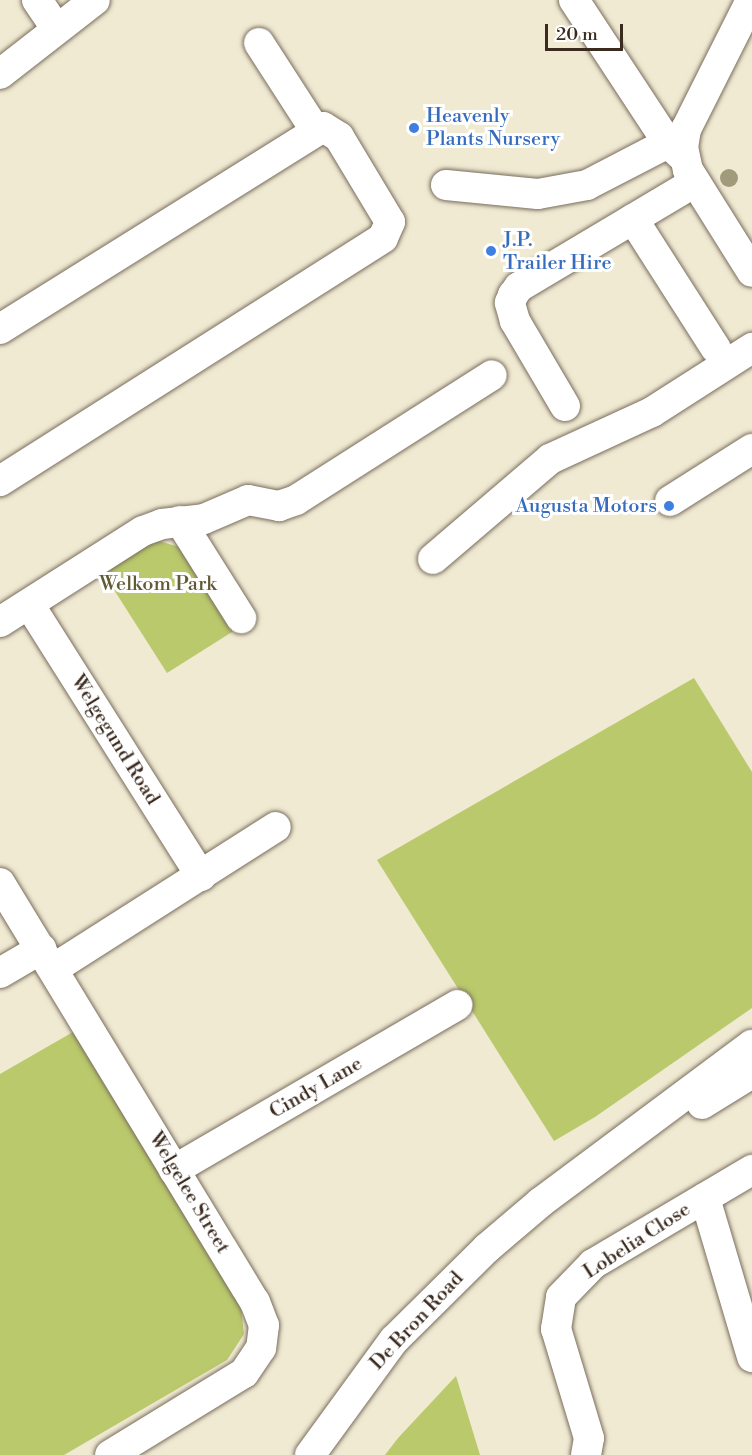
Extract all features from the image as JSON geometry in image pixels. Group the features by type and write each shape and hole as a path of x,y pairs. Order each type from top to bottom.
{"street":[{"path":"37,0 56,28"},
{"path":"0,74 56,28 95,0"},
{"path":"574,0 682,161 752,272"},
{"path":"565,406 515,321 510,303 519,286 633,219 682,161 686,129 751,0"},
{"path":"259,43 315,130"},
{"path":"0,329 315,130 328,129 339,137 387,215 389,227 383,238 0,481"},
{"path":"446,185 548,192 587,185 682,161"},
{"path":"633,219 716,349"},
{"path":"433,559 550,459 652,412 752,348"},
{"path":"0,622 143,531 180,521 204,519 234,505 254,500 279,506 296,500 492,375"},
{"path":"670,501 752,449"},
{"path":"180,521 241,618"},
{"name":"Welgegund Road","path":"28,604 201,876"},
{"path":"0,973 47,959 201,876 276,827"},
{"name":"Welgelee Street","path":"0,883 261,1312 261,1348 244,1373 110,1455"},
{"name":"Cindy Lane","path":"174,1170 457,1005"},
{"name":"De Bron Road","path":"310,1455 394,1340 487,1248 541,1202 752,1045"},
{"name":"De Bron Road","path":"541,1202 752,1073"},
{"name":"Lobelia Close","path":"586,1455 588,1438 556,1329 561,1298 593,1264 752,1170"},
{"path":"705,1198 752,1357"}],"green space":[{"name":"Welkom Park","path":"159,541 179,547 233,626 232,632 167,673 102,571 147,543"},
{"path":"694,678 752,772 752,1008 595,1117 554,1141 377,860"},
{"path":"73,1032 241,1308 244,1334 227,1360 64,1455 0,1455 0,1074"},
{"path":"456,1376 480,1455 385,1455 398,1438"}],"place":[{"name":"Heavenly Plants Nursery","path":"414,128"},
{"name":"J.P. Trailer Hire","path":"491,251"},
{"name":"Augusta Motors","path":"669,506"}]}
